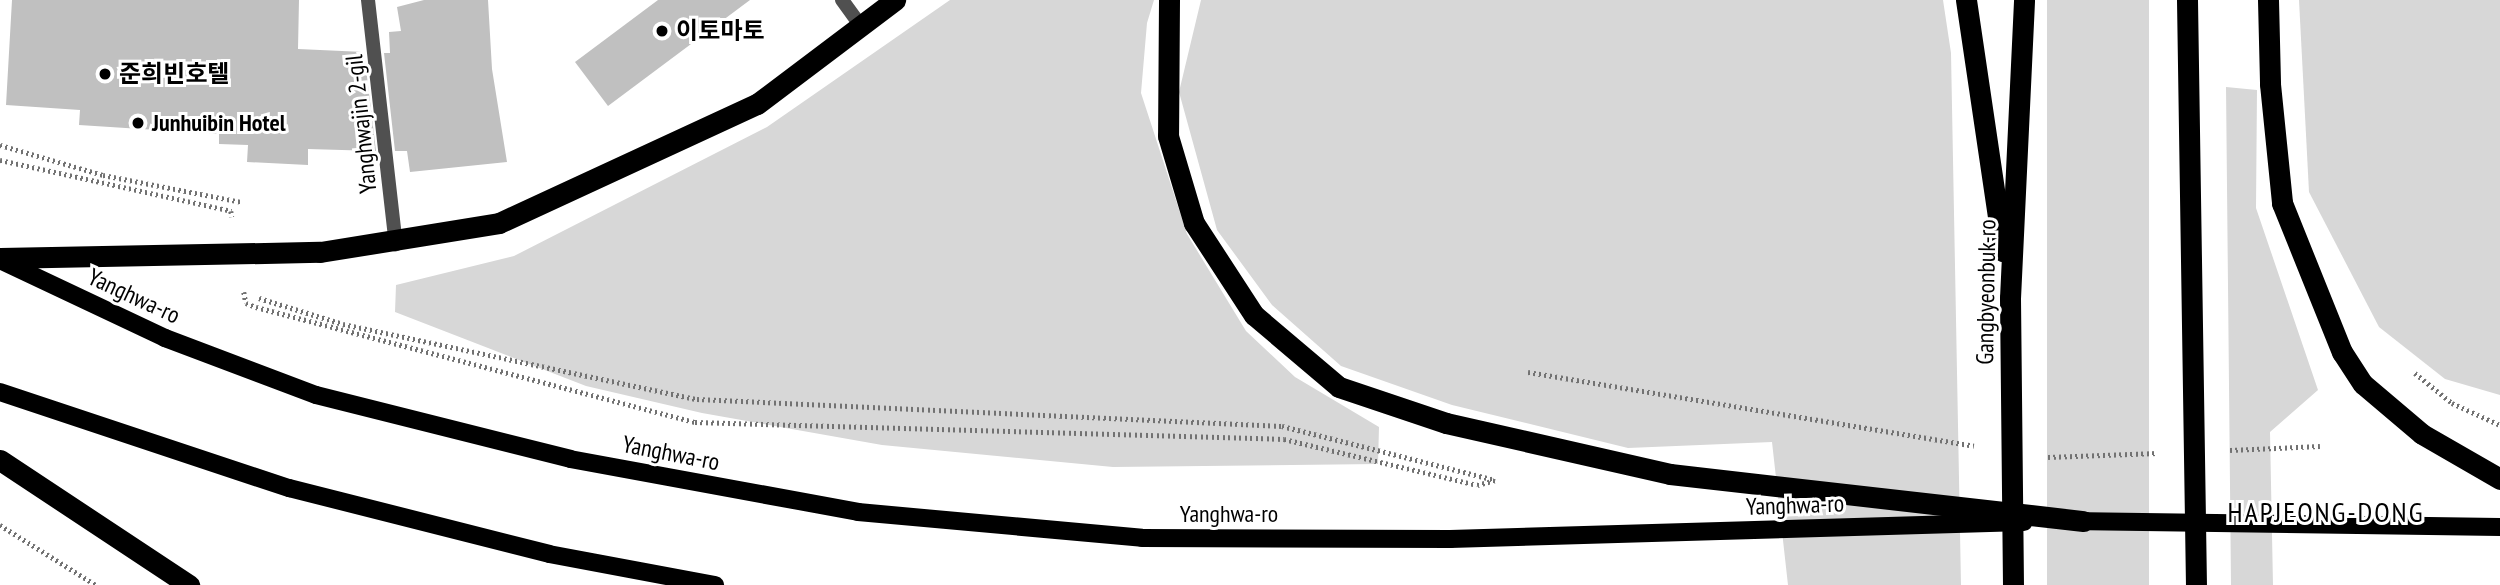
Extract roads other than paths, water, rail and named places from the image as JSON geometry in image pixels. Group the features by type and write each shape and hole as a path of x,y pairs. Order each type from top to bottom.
{"highway":[{"path":"0,259 237,253 396,244 499,223 757,104 895,0"},
{"path":"1169,0 1168,136 1194,223 1254,315 1339,387 1446,423 1670,474 2083,521"},
{"path":"1966,0 2010,298"},
{"name":"Gangbyeonbuk-ro","path":"2012,585 2010,298 2024,0"},
{"path":"2187,0 2196,585"},
{"path":"2268,0 2270,85 2282,202 2342,352 2363,384 2422,434 2500,479"},
{"path":"0,460 189,585"}],"main road":[{"name":"Yanghwa-ro","path":"0,259 165,338 316,395 570,459 858,512 1142,538 1450,539 2083,521 2500,527"},
{"path":"0,392 289,488 549,554 715,585"}],"lane":[{"name":"Yanghwajin 2-gil","path":"368,0 396,244"},
{"path":"842,0 861,26"}],"place":[{"name":"이토마토","path":"662,31"},
{"name":"준희빈호텔","path":"105,74"},
{"name":"Junhuibin Hotel","path":"138,123"}],"district":[{"name":"HAPJEONG-DONG","path":"2326,512"}]}
